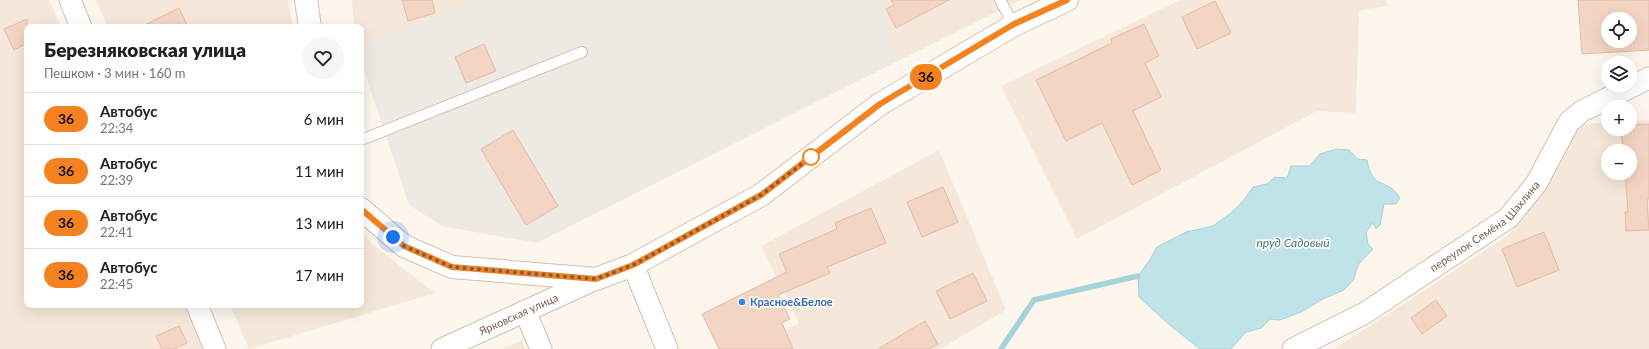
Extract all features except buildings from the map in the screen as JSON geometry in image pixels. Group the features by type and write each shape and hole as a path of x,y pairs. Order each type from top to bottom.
{"street":[{"path":"70,0 80,24"},
{"path":"306,0 310,24"},
{"path":"364,212 404,246 452,267 596,279 633,265 761,195 880,104 1014,24 1066,0"},
{"name":"переулок Семёна Шахлина","path":"1293,349 1365,313 1508,218 1536,184 1569,122 1582,111 1649,78"},
{"path":"633,265 667,349"},
{"name":"Ярковская улица","path":"442,349 596,279"},
{"path":"198,308 215,349"},
{"path":"525,312 541,349"}],"lane":[{"path":"1000,0 1014,24"},
{"path":"364,139 582,52"}],"shaded area":[{"path":"0,0 49,0 60,24 24,24 24,308 186,308 204,349 0,349"},
{"path":"96,0 288,0 292,24 107,24"},
{"path":"352,0 480,0 364,45 364,24 354,24"},
{"path":"480,0 881,0 896,62 537,243 442,226 409,205 364,71 364,45"},
{"path":"881,0 1021,0 896,62"},
{"path":"1180,0 1385,0 1388,6 1359,11 1356,113 1317,111 1077,239 1001,86"},
{"path":"1649,120 1649,349 1334,349 1509,235 1582,124 1601,123 1601,136 1637,136 1637,121"},
{"path":"939,150 1006,310 940,349 748,349 799,323 761,246"},
{"path":"364,234 373,245 435,293 249,349 231,308 364,308"},
{"path":"522,340 525,349 503,349"}],"water":[{"name":"пруд Садовый","path":"1337,149 1349,150 1358,159 1367,160 1370,170 1376,180 1390,187 1400,198 1396,204 1384,204 1380,225 1376,229 1373,223 1366,232 1368,244 1373,249 1358,265 1354,279 1344,290 1323,299 1301,312 1280,320 1270,319 1261,328 1246,332 1231,349 1200,349 1172,327 1139,297 1138,276 1157,247 1186,232 1213,226 1231,213 1244,200 1253,187 1267,184 1275,177 1287,178 1291,166 1309,166 1320,154"}],"waterway":[{"path":"1001,349 1034,300 1138,276"}],"bus line":[{"name":"36","path":"364,212 404,246 452,267 596,279 633,265 761,195 880,104 1014,24 1067,0"}],"place":[{"name":"Красное&Белое","path":"742,302"}],"route":[{"path":"393,237 404,246 452,267 596,279 633,265 761,195 811,157"}]}
